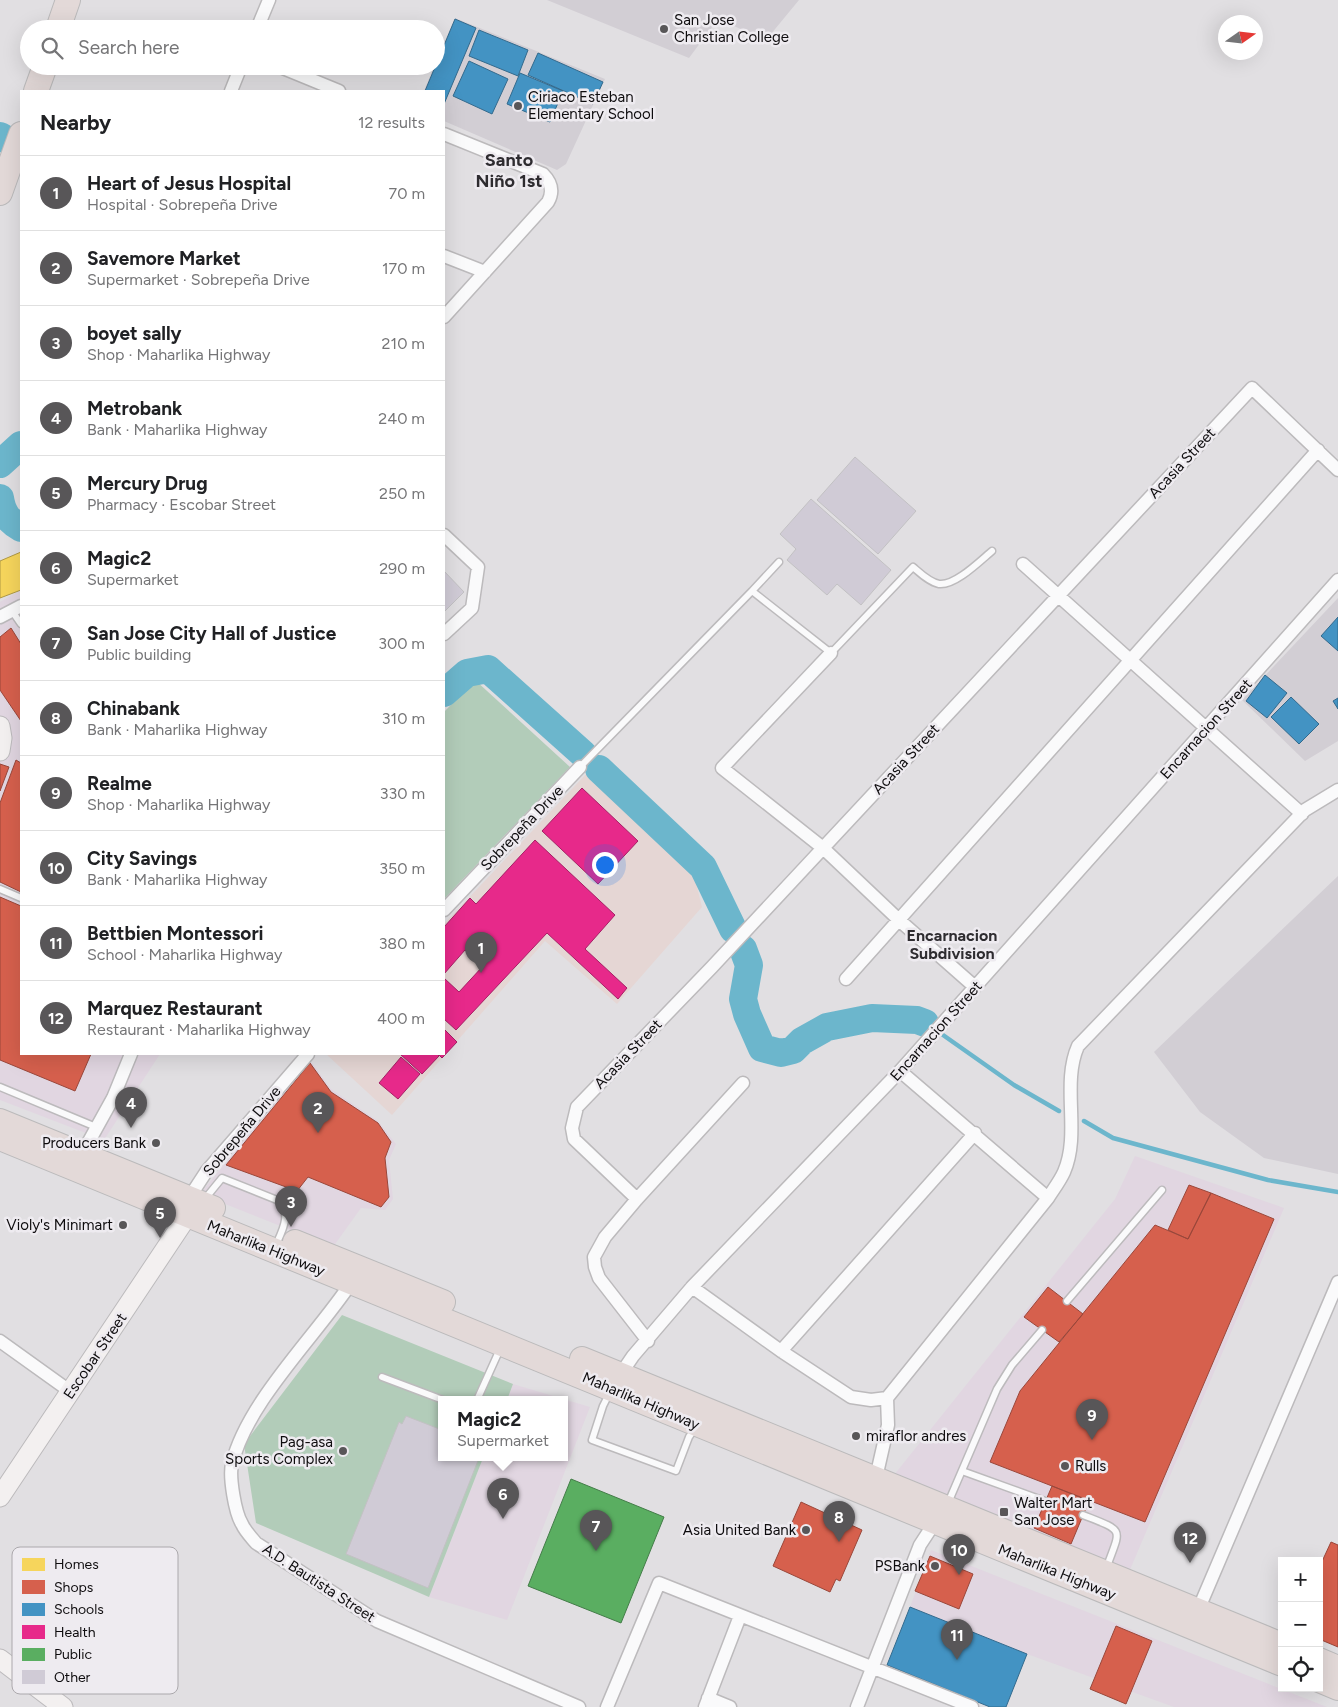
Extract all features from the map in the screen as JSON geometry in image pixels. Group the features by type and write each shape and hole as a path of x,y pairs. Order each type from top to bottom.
{"highway":[{"path":"61,20 68,0"},
{"path":"36,90 42,75"},
{"path":"0,193 20,137"},
{"name":"Maharlika Highway","path":"0,1121 82,1154 276,1243 1194,1619 1278,1662"},
{"name":"Maharlika Highway","path":"0,1138 193,1206"},
{"name":"Maharlika Highway","path":"276,1243 351,1283 616,1382 698,1425 873,1488"},
{"name":"Maharlika Highway","path":"1194,1619 1278,1644"},
{"path":"1323,1662 1338,1668"},
{"path":"1323,1682 1338,1688"}],"street":[{"path":"261,20 269,0"},
{"path":"231,90 237,75"},
{"path":"300,75 337,90"},
{"path":"445,134 543,174 551,185 551,194 548,202 445,316"},
{"path":"445,256 485,272"},
{"name":"Acasia Street","path":"637,1199 574,1139 572,1128 577,1107 823,848 1252,388 1318,450"},
{"path":"846,979 1318,450 1338,470"},
{"path":"445,536 478,567 472,608 445,633"},
{"path":"1023,564 1302,814"},
{"name":"Encarnacion Street","path":"616,1382 633,1356 692,1288 900,1071 1338,580"},
{"path":"0,617 17,608"},
{"path":"831,653 722,768 823,848 899,920 975,987"},
{"path":"0,726 2,738 0,751"},
{"name":"Sobrepeña Drive","path":"445,909 580,767"},
{"path":"873,1488 888,1425 887,1398 1048,1198 1065,1171 1069,1154 1074,1062 1078,1046 1302,814 1338,790"},
{"path":"82,1154 112,1098 131,1055"},
{"name":"Sobrepeña Drive","path":"193,1206 206,1172 307,1055"},
{"path":"900,1071 975,1133 1048,1198"},
{"path":"648,1341 599,1278 594,1267 594,1257 598,1248 637,1199 744,1083"},
{"path":"781,1351 975,1133"},
{"name":"Escobar Street","path":"0,1496 193,1206"},
{"path":"1194,1619 1338,1282"},
{"name":"A.D. Bautista Street","path":"351,1283 255,1410 239,1444 231,1466 235,1503 241,1524 256,1543 378,1621 579,1707"},
{"path":"692,1288 781,1351 851,1397 871,1400 887,1398"},
{"path":"0,1341 71,1392"},
{"path":"857,1707 920,1544 940,1515"},
{"path":"607,1707 659,1584 972,1707"},
{"path":"730,1707 706,1703 740,1616"},
{"path":"0,1659 12,1668"},
{"path":"46,1694 63,1707"}],"lane":[{"path":"752,591 831,653 913,567 927,579 940,584 953,582 992,551"},
{"path":"580,767 779,562"},
{"path":"0,889 20,898"},
{"path":"0,1087 96,1126"},
{"path":"193,1206 222,1178 278,1200 284,1206 287,1214 276,1243"},
{"path":"1067,1301 1162,1190"},
{"path":"940,1515 962,1471 997,1389 1012,1365 1042,1330"},
{"path":"479,1396 504,1340"},
{"path":"382,1377 438,1398"},
{"path":"616,1382 603,1406 592,1440 676,1471 689,1437 698,1425"},
{"path":"962,1471 1045,1501"},
{"path":"1083,1515 1114,1527 1117,1532 1117,1539 1101,1580"}],"shaded area":[{"name":"San Jose Christian College","path":"547,0 799,0 766,40 718,19 689,58"},
{"name":"Ciriaco Esteban Elementary School","path":"455,18 605,79 566,164 557,170 445,121 445,90 424,90 430,75 445,75 445,41"},
{"path":"20,591 20,1055 159,1055 104,1140 0,1100 0,602"},
{"path":"1338,598 1338,741 1305,761 1242,700"},
{"path":"588,772 691,863 702,907 617,1004 545,941 445,1055 445,923"},
{"path":"1338,876 1338,1174 1264,1158 1200,1112 1154,1052"},
{"path":"327,1055 445,1055 392,1115"},
{"path":"310,1060 331,1089 378,1121 396,1144 389,1160 393,1199 385,1210 361,1208 333,1247 200,1194"},
{"path":"1135,1156 1284,1208 1129,1572 894,1475 1115,1199"},
{"path":"513,1384 553,1396 508,1396"},
{"path":"568,1400 590,1407 507,1620 429,1597 482,1461 568,1461"},
{"path":"931,1550 1278,1688 1278,1692 1289,1692 1327,1707 1174,1707 1027,1654 910,1607"}],"green space":[{"path":"475,680 570,767 445,898 445,711"},
{"name":"Pag-asa Sports Complex","path":"342,1315 513,1384 508,1396 438,1396 438,1461 482,1461 429,1597 256,1523 244,1444"}],"building: Homes":[{"path":"20,552 20,590 0,598 0,561"}],"building: Shops":[{"path":"11,628 20,642 20,720 0,690 0,637"},
{"path":"16,760 20,762 20,892 0,882 0,803"},
{"path":"0,764 9,767 0,791"},
{"path":"0,897 20,906 20,1055 91,1055 75,1091 0,1060"},
{"path":"310,1063 331,1092 378,1123 391,1142 385,1158 389,1197 381,1207 308,1177 297,1191 226,1165"},
{"path":"1189,1185 1211,1193 1188,1239 1168,1230"},
{"path":"1211,1193 1274,1219 1145,1522 990,1462 1020,1391 1155,1225 1188,1239"},
{"path":"1048,1287 1083,1314 1059,1342 1024,1317"},
{"path":"1052,1486 1089,1501 1071,1544 1034,1528"},
{"path":"801,1502 862,1530 840,1581 836,1579 830,1592 773,1566"},
{"path":"1331,1542 1338,1545 1338,1647 1323,1641 1323,1559"},
{"path":"930,1556 973,1574 959,1609 915,1591"},
{"path":"1116,1626 1152,1641 1126,1704 1090,1689"}],"building: Schools":[{"path":"455,19 476,28 445,102 445,90 425,90 432,75 445,75 445,43"},
{"path":"479,30 528,50 518,76 469,56"},
{"path":"538,53 603,82 593,104 528,75"},
{"path":"469,61 508,79 492,114 453,96"},
{"path":"520,73 563,91 550,122 507,104"},
{"path":"1338,617 1338,651 1321,636"},
{"path":"1265,675 1287,693 1267,718 1246,701"},
{"path":"1291,697 1319,724 1299,744 1271,717"},
{"path":"1338,698 1338,709 1333,701"},
{"path":"910,1607 1027,1654 1006,1707 990,1707 887,1665"}],"building: Health":[{"path":"582,788 638,841 598,884 542,831"},
{"path":"535,840 615,915 585,949 627,988 618,999 547,933 456,1030 445,1020 445,979 459,992 483,966 465,950 445,973 445,926 470,898 476,904"},
{"path":"445,1030 457,1042 445,1055"},
{"path":"401,1055 438,1055 422,1074"},
{"path":"401,1057 420,1074 398,1099 379,1083"}],"building: Public":[{"path":"571,1479 664,1517 621,1623 528,1586"}],"building: Other":[{"path":"855,457 916,511 878,554 817,500"},
{"path":"811,499 891,570 861,605 837,584 827,595 787,560 796,549 780,534"},
{"path":"445,572 464,592 445,611"},
{"path":"406,1416 438,1428 438,1461 478,1461 428,1588 346,1554 399,1422 402,1424"}],"waterway":[{"path":"0,136 20,147"},
{"path":"0,464 20,446"},
{"path":"0,498 6,516 20,527"},
{"path":"445,692 467,673 488,669 583,754"},
{"path":"599,769 703,867 733,929"},
{"path":"743,949 749,965 743,999 747,1014 762,1048 781,1053 793,1050 802,1041 827,1027 872,1018 917,1020 925,1023"},
{"path":"943,1035 1014,1085 1059,1111"},
{"path":"1084,1121 1113,1138 1268,1180 1338,1192"}],"place":[{"name":"San Jose Christian College","path":"664,29"},
{"name":"Ciriaco Esteban Elementary School","path":"518,106"},
{"name":"Heart of Jesus Hospital","path":"481,973"},
{"name":"Metrobank","path":"131,1128"},
{"name":"Savemore Market","path":"318,1133"},
{"name":"Producers Bank","path":"156,1143"},
{"name":"Violy's Minimart","path":"123,1225"},
{"name":"boyet sally","path":"291,1227"},
{"name":"Mercury Drug","path":"160,1238"},
{"name":"miraflor andres","path":"856,1436"},
{"name":"Realme","path":"1092,1440"},
{"name":"Pag-asa Sports Complex","path":"343,1451"},
{"name":"Rulls","path":"1065,1466"},
{"name":"Walter Mart San Jose","path":"1004,1512"},
{"name":"Magic2","path":"503,1519"},
{"name":"Asia United Bank","path":"806,1530"},
{"name":"Chinabank","path":"839,1542"},
{"name":"San Jose City Hall of Justice","path":"596,1551"},
{"name":"Marquez Restaurant","path":"1190,1563"},
{"name":"PSBank","path":"935,1566"},
{"name":"City Savings","path":"959,1575"},
{"name":"Bettbien Montessori","path":"957,1660"}],"district":[{"name":"Santo Niño 1st","path":"509,170"},
{"name":"Encarnacion Subdivision","path":"952,944"}]}
